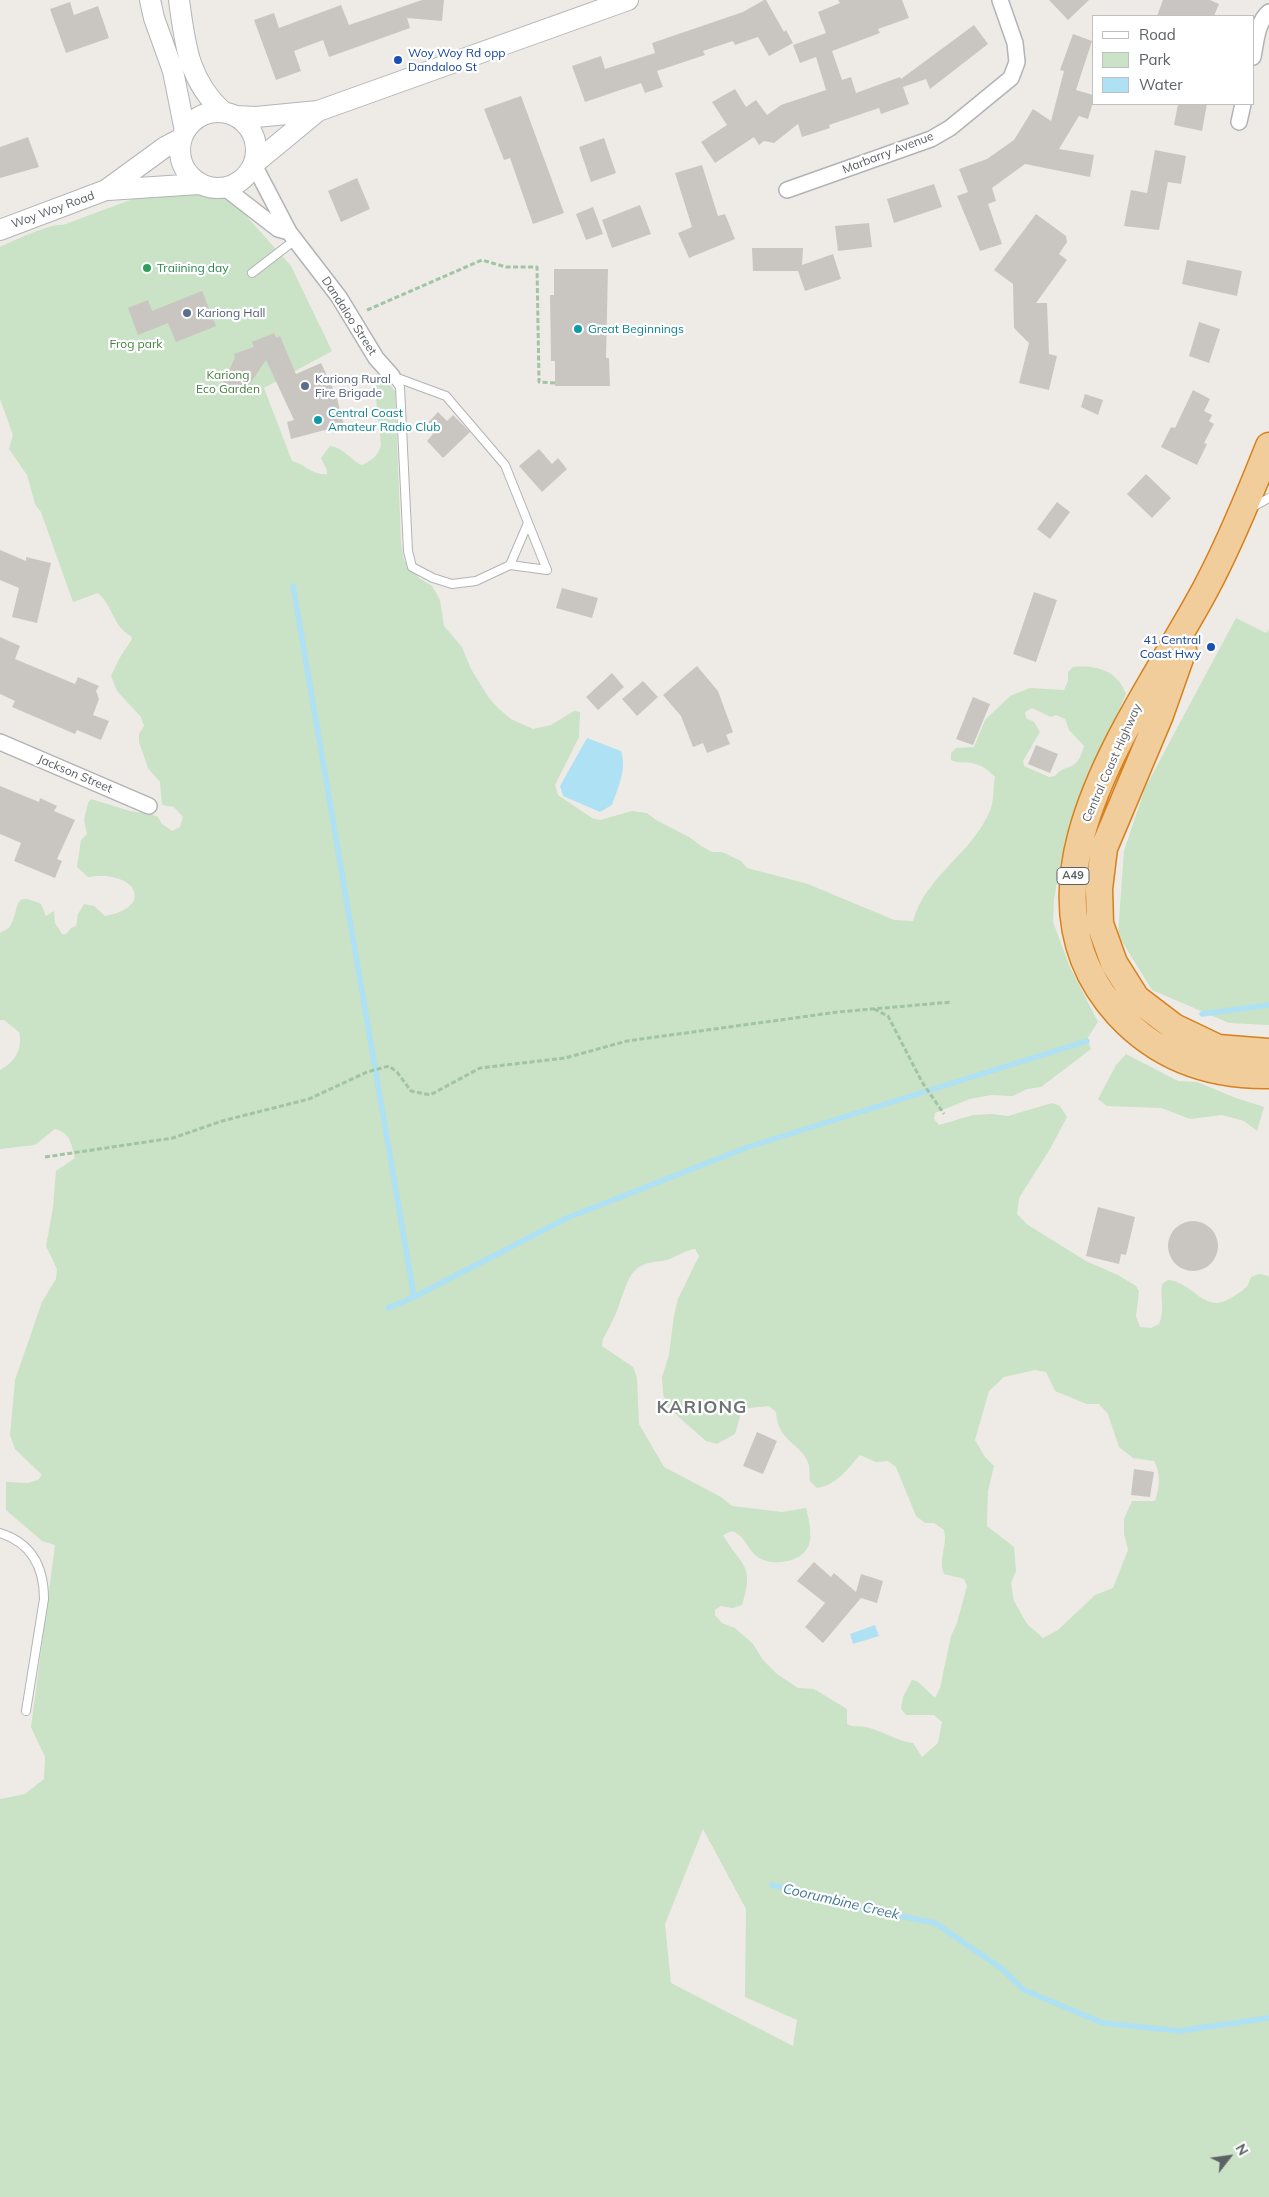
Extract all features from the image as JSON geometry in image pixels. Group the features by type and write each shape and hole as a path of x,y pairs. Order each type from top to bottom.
{"highway":[{"name":"Central Coast Highway","path":"1269,446 1242,513 1206,588 1134,710 1101,781 1079,839 1072,884 1072,904 1077,937 1085,965 1097,987 1127,1023 1145,1038 1183,1060 1210,1070 1245,1075 1269,1075"},
{"name":"Central Coast Highway","path":"1206,588 1160,715 1104,848 1099,889 1100,924 1114,963 1136,998 1174,1027 1218,1048 1269,1052"}],"main road":[{"path":"150,0 154,18 173,71 183,134 180,148 183,164 191,177 199,184 207,187 225,188 242,180 254,164 318,111"},
{"path":"179,0 188,59 200,85 229,114 252,131 257,152 254,164"},
{"path":"183,134 190,124 205,114 256,117 318,111 628,0"},
{"name":"Woy Woy Road","path":"0,230 106,190 183,134"},
{"name":"Woy Woy Road","path":"106,190 199,184"}],"street":[{"name":"Marbarry Avenue","path":"787,190 931,139 950,128 1011,78 1017,62 1015,43 1000,0"},
{"path":"1254,51 1258,30 1262,20 1269,12"},
{"path":"1239,122 1243,105"},
{"name":"Dandaloo Street","path":"254,164 292,236 339,297 376,358 392,376"},
{"name":"Dandaloo Street","path":"225,188 278,229 292,236"},
{"name":"Jackson Street","path":"0,742 149,806"}],"lane":[{"path":"252,273 292,236"},
{"path":"392,376 446,396 505,465 547,570 510,565 476,581 452,584 433,578 412,567 408,551 400,387 392,376"},
{"path":"1242,513 1269,498"},
{"path":"510,565 528,523"},
{"path":"0,1532 18,1540 31,1553 41,1570 44,1583 44,1599 26,1711"}],"path":[{"path":"367,310 482,260 506,267 537,267 539,382 555,383"},
{"path":"46,1157 173,1138 222,1121 309,1099 367,1072 389,1066 397,1072 411,1091 430,1095 480,1068 565,1058 627,1041 873,1009 952,1002"},
{"path":"873,1009 888,1016 922,1082 944,1114"}],"green space":[{"path":"181,192 225,199 240,209 291,266 332,351 264,388 292,461 313,472 327,474 321,458 330,446 343,451 362,465 368,462 376,455 381,445 375,388 378,378 383,376 395,391 401,543 404,560 419,578 432,586 440,600 444,626 462,647 471,669 489,698 498,708 511,719 533,729 551,725 574,711 580,712 579,737 555,785 558,795 592,818 600,820 632,811 647,813 712,852 722,852 741,861 747,868 808,884 894,920 913,921 919,905 928,891 981,827 990,811 993,799 995,777 978,765 951,760 951,753 956,748 974,747 985,720 1010,696 1030,688 1064,690 1068,681 1068,672 1073,667 1098,668 1111,674 1122,686 1126,694 1076,810 1060,864 1054,900 1053,922 1070,967 1098,1022 1087,1039 1091,1049 1041,1087 1027,1089 1013,1096 991,1095 970,1099 935,1113 934,1119 939,1125 973,1115 992,1114 1008,1116 1052,1103 1060,1106 1067,1117 1050,1149 1019,1198 1017,1214 1028,1225 1086,1261 1118,1275 1136,1286 1139,1291 1136,1316 1140,1327 1151,1328 1159,1324 1162,1314 1162,1284 1168,1280 1178,1282 1201,1298 1216,1303 1226,1301 1242,1291 1251,1277 1259,1274 1269,1276 1269,2197 0,2197 0,1799 25,1794 44,1779 45,1757 31,1727 55,1545 42,1541 6,1510 6,1482 28,1483 38,1480 42,1475 15,1449 10,1435 15,1380 42,1302 56,1279 57,1269 46,1246 53,1208 56,1171 75,1158 67,1136 55,1129 35,1145 0,1149 0,1070 14,1059 19,1049 20,1038 19,1032 4,1020 0,1020 0,933 9,927 18,903 25,899 41,904 46,916 54,911 55,923 62,934 66,934 71,928 76,926 78,914 84,904 94,906 105,916 121,911 131,905 135,898 134,890 128,883 118,878 105,876 88,877 77,867 81,840 87,834 84,820 88,803 91,799 130,811 151,814 158,817 162,824 172,831 180,827 183,817 174,807 162,805 160,782 148,768 139,742 139,734 144,726 141,717 117,691 111,676 132,639 131,636 120,627 107,604 98,593 73,602 41,512 35,504 27,475 9,449 13,435 0,399 0,247 41,230 63,225 149,193","holes":["1032,708 1051,717 1056,715 1065,719 1069,730 1084,746 1078,761 1055,776 1049,777 1024,766 1023,761 1040,732 1034,722 1026,718 1025,712","695,1249 699,1256 678,1299 674,1315 669,1355 662,1377 663,1393 667,1406 706,1441 717,1444 735,1434 741,1413 749,1408 769,1406 776,1412 778,1422 785,1437 806,1458 809,1465 810,1481 817,1488 836,1480 860,1455 876,1462 888,1461 896,1467 916,1516 925,1523 934,1523 944,1530 945,1541 942,1563 944,1574 964,1579 967,1586 957,1623 951,1636 940,1688 935,1698 917,1681 912,1680 903,1697 901,1709 906,1715 934,1715 942,1722 938,1743 922,1757 913,1743 863,1726 847,1724 847,1709 814,1689 798,1688 777,1674 763,1660 753,1644 735,1628 722,1623 715,1615 715,1610 721,1606 733,1608 742,1605 746,1591 747,1581 744,1566 723,1535 732,1531 737,1533 759,1558 771,1562 785,1562 799,1557 804,1552 808,1547 810,1533 806,1508 782,1512 732,1506 721,1497 664,1467 639,1424 637,1378 633,1367 602,1346 603,1339 634,1271 645,1264 670,1259","1035,1370 1046,1372 1055,1391 1087,1404 1099,1404 1108,1414 1119,1447 1133,1458 1154,1461 1159,1475 1159,1485 1155,1501 1132,1501 1124,1519 1124,1534 1128,1550 1113,1588 1095,1595 1058,1630 1043,1638 1027,1624 1014,1601 1011,1583 1016,1571 1014,1547 987,1526 988,1491 994,1466 985,1457 975,1440 989,1391 1004,1377","703,1829 746,1909 745,1997 797,2020 793,2046 671,1983 665,1924"]},
{"path":"1236,618 1266,633 1269,630 1269,1025 1229,1023 1152,990 1118,935 1124,851 1145,788"},
{"path":"1126,1054 1178,1081 1197,1082 1264,1107 1257,1131 1244,1121 1222,1115 1190,1119 1161,1108 1107,1106 1098,1099 1116,1065"}],"water":[{"path":"587,738 621,751 623,758 621,778 612,805 600,812 563,796 560,786"},
{"path":"875,1625 879,1636 853,1644 850,1634"}],"building":[{"path":"422,0 444,0 442,21 407,18 410,28 329,57 323,40 294,51 301,71 276,80 254,20 274,13 279,28 341,5 349,25"},
{"path":"766,0 784,32 786,30 793,43 769,56 758,37 735,45 733,41 703,51 705,55 657,71 663,87 645,93 641,83 585,102 572,66 601,56 605,69 655,53 652,43 743,12"},
{"path":"838,0 902,0 909,18 878,29 880,33 832,51 842,80 851,77 856,93 900,77 901,79 974,25 988,44 930,89 926,79 903,87 909,104 881,114 879,108 829,125 830,128 802,137 798,124 774,143 764,141 759,145 754,137 715,163 701,142 727,125 712,102 735,89 746,107 756,100 767,115 781,105 826,90 816,57 800,63 793,45 826,33 818,12 840,3"},
{"path":"1049,0 1089,0 1068,20"},
{"path":"1163,0 1210,0 1219,4 1214,15 1157,15"},
{"path":"70,2 74,15 98,6 109,38 66,53 50,9"},
{"path":"1073,34 1092,41 1076,90 1092,95 1092,105 1088,119 1079,116 1059,149 1094,155 1090,177 1025,164 992,188 996,201 988,204 1002,244 980,251 957,196 968,192 959,169 987,159 1014,140 1033,109 1051,121 1064,71 1060,70"},
{"path":"521,96 564,213 533,224 510,158 504,160 484,109"},
{"path":"1178,105 1207,105 1202,131 1174,125"},
{"path":"28,137 39,167 0,178 0,147"},
{"path":"604,138 616,173 591,182 579,147"},
{"path":"1155,150 1186,156 1181,184 1168,182 1159,230 1124,226 1131,190 1147,193"},
{"path":"702,165 718,216 725,214 735,239 689,258 678,233 692,227 675,173"},
{"path":"357,178 370,209 341,222 328,191"},
{"path":"934,184 942,207 894,223 887,199"},
{"path":"640,205 651,234 612,248 602,220"},
{"path":"593,207 603,234 586,240 576,214"},
{"path":"1036,214 1066,236 1067,242 1059,254 1067,260 1036,303 1047,303 1049,354 1057,356 1049,390 1019,383 1029,343 1014,328 1013,284 994,270"},
{"path":"869,223 872,247 838,251 835,226"},
{"path":"752,248 803,248 802,265 833,254 841,279 805,291 798,271 753,271"},
{"path":"1187,260 1242,271 1237,296 1182,284"},
{"name":"Great Beginnings","path":"554,269 608,269 606,358 609,358 610,386 555,386 555,361 551,361 550,295 554,295"},
{"name":"Kariong Hall","path":"202,291 216,326 176,342 168,323 138,335 128,308 148,300 152,311"},
{"path":"1199,322 1220,329 1209,363 1189,356"},
{"path":"274,333 276,338 280,336 296,374 321,363 336,395 344,425 291,439 287,422 294,420 266,360 247,388 237,391 223,382 235,358 234,354 254,347 252,342"},
{"path":"1193,390 1210,399 1204,411 1212,415 1209,421 1214,424 1204,443 1207,444 1197,465 1161,447 1171,427 1175,428"},
{"path":"1085,394 1103,400 1098,415 1081,407"},
{"path":"438,412 447,421 453,415 470,432 443,458 427,441 433,434 425,426"},
{"path":"539,449 552,464 558,458 567,469 542,492 519,466"},
{"path":"1146,474 1171,498 1152,518 1127,494"},
{"path":"1057,502 1070,512 1050,539 1037,529"},
{"path":"0,550 26,561 26,557 51,563 37,623 12,617 19,588 0,580"},
{"path":"562,588 598,598 592,618 556,608"},
{"path":"1034,592 1057,600 1036,662 1013,654"},
{"path":"0,637 20,646 15,659 75,684 78,677 99,686 96,691 99,699 93,715 109,721 101,740 77,730 75,734 12,707 15,701 0,694"},
{"path":"697,666 718,691 733,732 726,735 730,744 707,753 703,743 693,747 681,716 663,695"},
{"path":"612,673 624,687 598,710 586,697"},
{"path":"643,681 658,697 637,716 622,699"},
{"path":"973,697 990,704 973,745 956,739"},
{"path":"1036,745 1058,754 1050,773 1028,764"},
{"path":"0,786 39,802 40,798 57,806 54,811 75,820 57,859 62,861 55,878 14,861 21,843 0,834"},
{"path":"1098,1207 1135,1217 1126,1255 1121,1254 1119,1264 1086,1256"},
{"path":"1188,1221 1198,1221 1211,1228 1218,1241 1218,1251 1211,1264 1198,1271 1188,1271 1179,1267 1172,1260 1168,1251 1168,1241 1172,1232 1179,1225"},
{"path":"757,1432 777,1441 763,1474 743,1466"},
{"path":"1134,1469 1154,1472 1150,1497 1131,1495"},
{"path":"814,1562 831,1577 834,1573 856,1592 861,1574 883,1581 877,1603 861,1598 823,1643 805,1627 825,1603 797,1581"}],"waterway":[{"path":"293,586 414,1297 567,1218 748,1147 1087,1041"},
{"path":"1202,1014 1269,1005"},
{"path":"388,1308 414,1297"},
{"name":"Coorumbine Creek","path":"772,1885 807,1893 826,1901 935,1923 1001,1968 1024,1990 1103,2023 1179,2031 1269,2018"}],"place":[{"name":"Woy Woy Rd opp Dandaloo St","path":"398,60"},
{"name":"Traiining day","path":"147,268"},
{"name":"Kariong Hall","path":"187,313"},
{"name":"Great Beginnings","path":"578,329"},
{"name":"Kariong Rural Fire Brigade","path":"305,386"},
{"name":"Central Coast Amateur Radio Club","path":"318,420"},
{"name":"41 Central Coast Hwy","path":"1211,647"}],"district":[{"name":"KARIONG","path":"702,1408"}],"park label":[{"name":"Frog park","path":"136,344"},
{"name":"Kariong Eco Garden","path":"228,382"}]}
